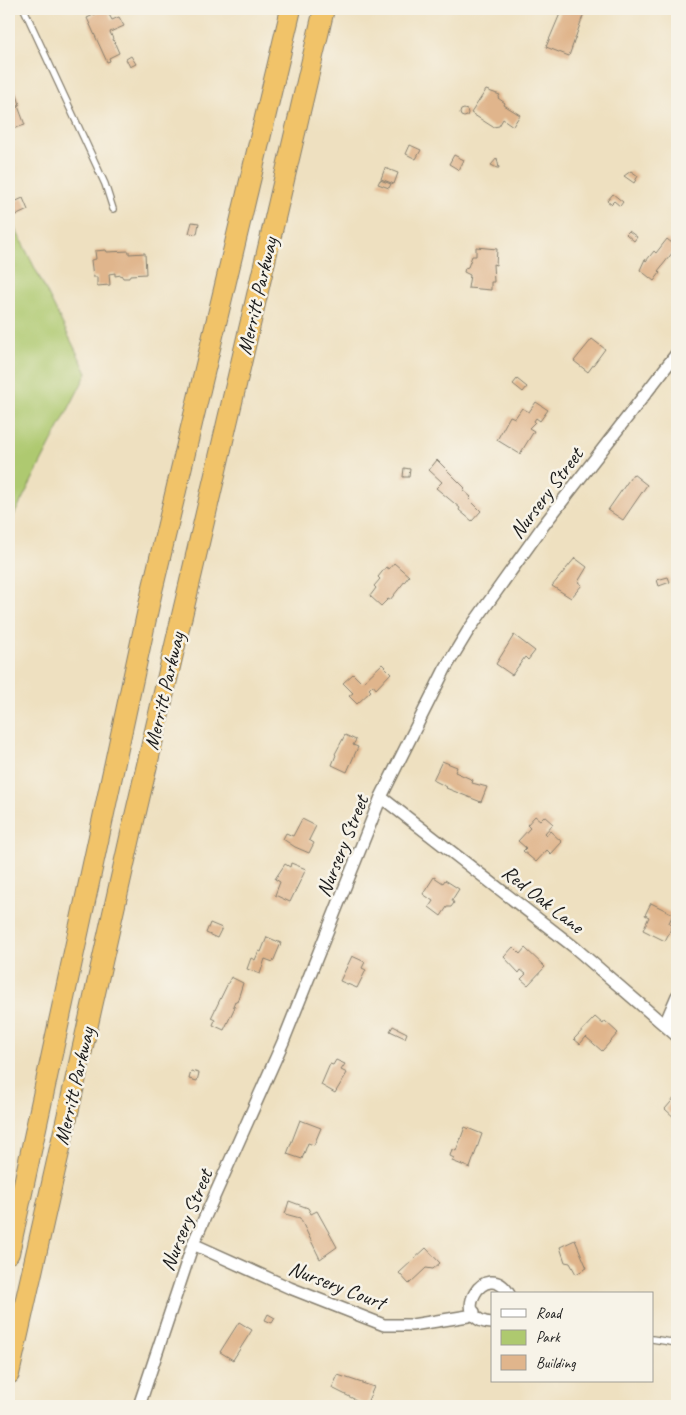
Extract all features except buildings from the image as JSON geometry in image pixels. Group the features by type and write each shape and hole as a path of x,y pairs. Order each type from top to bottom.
{"highway":[{"name":"Merritt Parkway","path":"9,1253 152,591 292,9"},
{"name":"Merritt Parkway","path":"9,1374 132,829 324,9"}],"street":[{"name":"Nursery Street","path":"139,1406 194,1244 284,1042 382,797 445,669 468,631 543,526 677,353"},
{"name":"Red Oak Lane","path":"382,797 574,946 677,1036"},
{"path":"665,1024 677,996"},
{"name":"Nursery Court","path":"194,1244 290,1288 384,1325 412,1325 468,1316 474,1312"},
{"path":"491,1323 483,1321 474,1312 472,1297 481,1286 490,1283 498,1284 508,1292"}],"lane":[{"path":"24,9 106,184 113,209"},
{"path":"654,1339 677,1343"}],"green space":[{"path":"9,216 87,373 9,525"}]}
